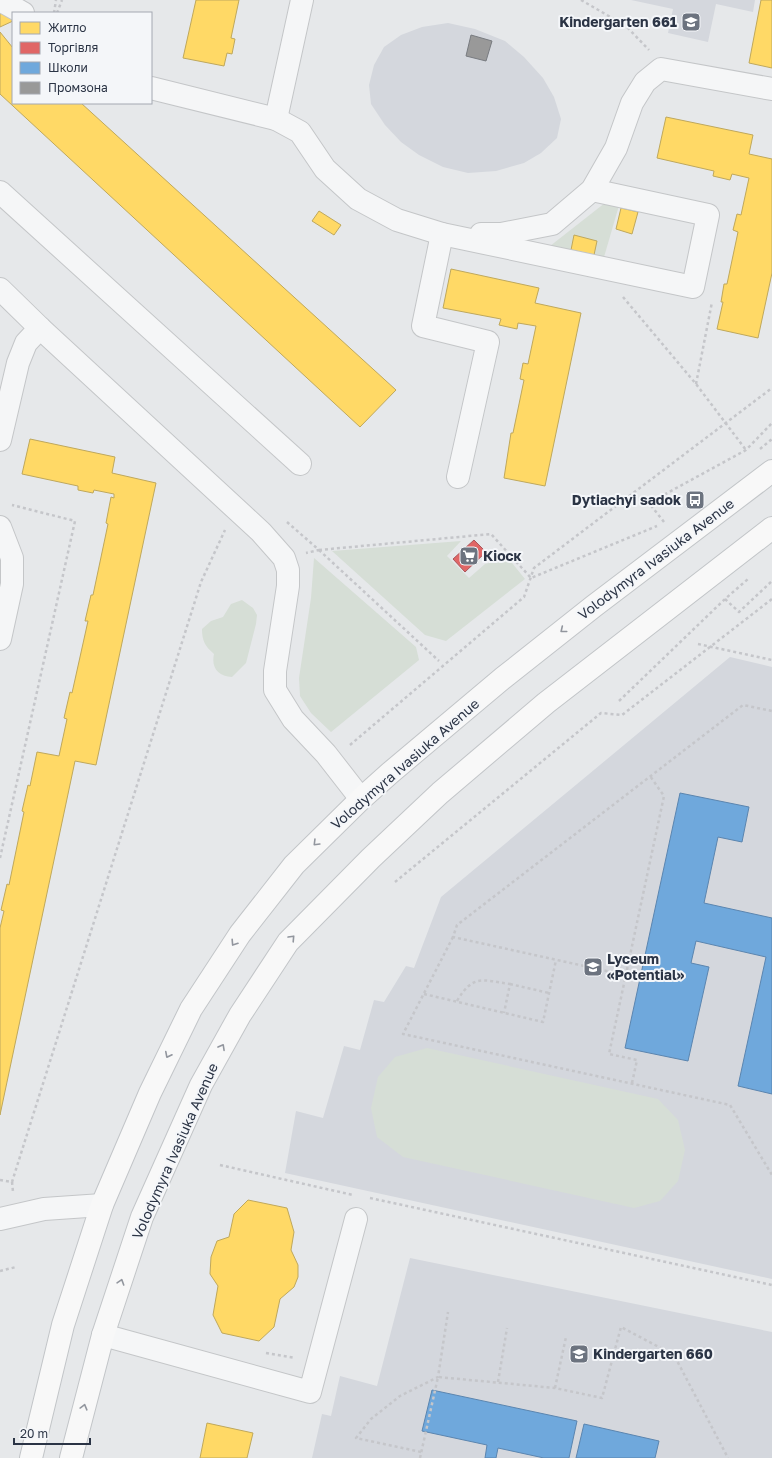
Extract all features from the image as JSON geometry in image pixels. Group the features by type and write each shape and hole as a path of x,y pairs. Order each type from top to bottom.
{"main road":[{"name":"Volodymyra Ivasiuka Avenue","path":"31,1458 63,1325 102,1205 150,1093 191,1009 240,934 294,865 361,798 503,678 594,606 772,471"},
{"name":"Volodymyra Ivasiuka Avenue","path":"71,1458 104,1335 142,1217 201,1085 240,1015 288,942 371,858 440,793 552,698 772,528"}],"lane":[{"path":"0,0 21,12"},
{"path":"276,119 302,0"},
{"path":"442,234 501,234 552,224 592,190 616,148 632,103 645,82 661,69 772,89"},
{"path":"152,88 276,119 300,132 325,169 358,199 398,220 442,234 693,287 708,215 592,190"},
{"path":"0,192 300,464"},
{"path":"442,234 423,326 488,342 458,477"},
{"path":"0,289 40,328 261,532 284,558 288,570 288,586 276,671 275,690 294,719 332,761 361,798"},
{"path":"0,440 18,363 26,343 40,328"},
{"path":"0,527 12,558 12,584 0,639"},
{"path":"0,1219 44,1209 102,1205"},
{"path":"104,1335 310,1392 356,1218"}],"path":[{"path":"54,12 56,0"},
{"path":"57,12 62,0"},
{"path":"581,0 626,26 645,44 661,69"},
{"path":"693,287 714,292 696,384"},
{"path":"622,296 696,384 746,450"},
{"path":"332,761 524,597 534,568 772,388"},
{"path":"531,578 664,523 649,503 746,450 772,423"},
{"path":"0,858 75,521 8,504"},
{"path":"0,1180 12,1182 200,582 226,528"},
{"path":"439,661 319,550 491,534 531,578"},
{"path":"619,701 724,600 739,612 772,581"},
{"path":"395,882 601,713 622,715 772,599"},
{"path":"698,644 772,660"},
{"path":"772,711 743,704 457,925 453,937 403,1034 730,1105 772,1175"},
{"path":"632,1084 637,1060 609,1054 664,796 650,776"},
{"path":"453,937 625,975"},
{"path":"424,994 543,1022 556,960"},
{"path":"457,1002 465,988 480,980 510,984 549,993"},
{"path":"504,1013 510,984"},
{"path":"220,1165 358,1196"},
{"path":"341,1200 343,1192"},
{"path":"366,1197 772,1285"},
{"path":"0,1271 16,1267"},
{"path":"420,1458 438,1378 448,1312"},
{"path":"421,1452 356,1438 371,1419 400,1396 438,1378 555,1388 602,1398 621,1327 674,1355 728,1458"},
{"path":"498,1382 507,1328"},
{"path":"555,1388 566,1337"},
{"path":"265,1353 296,1359"}],"shaded area":[{"name":"Kindergarten 661","path":"631,0 755,0 753,12 716,4 708,42 668,33 673,9"},
{"path":"448,23 475,29 505,41 524,57 543,78 554,97 561,119 557,138 541,153 524,163 496,171 468,173 443,167 419,155 401,142 385,125 371,104 369,85 374,65 384,47 401,35 422,27"},
{"path":"610,199 620,202 602,264 545,250"},
{"path":"461,541 447,556 469,578 485,564 508,558 525,579 446,641 425,635 332,551"},
{"path":"314,558 416,647 419,660 331,732 311,713 300,696 299,678 311,598"},
{"path":"242,600 253,608 257,615 256,624 246,663 232,677 219,673 215,667 213,659 214,654 205,643 202,629 211,621 223,617 231,604"},
{"name":"Lyceum «Potential»","path":"730,657 772,667 772,1279 285,1173 296,1111 323,1118 344,1046 360,1050 374,1000 384,1002 406,966 414,968 441,897"},
{"path":"427,1048 658,1099 678,1120 685,1150 678,1181 660,1201 634,1208 403,1157 377,1137 371,1108 378,1077 395,1057"},
{"name":"Kindergarten 660","path":"410,1258 772,1332 772,1458 312,1458 322,1414 331,1416 340,1376 377,1386"}],"building: Житло":[{"path":"196,0 239,0 231,38 235,39 232,54 227,53 224,66 183,58"},
{"path":"761,0 772,0 772,68 749,63"},
{"path":"12,9 12,21 0,27 0,13"},
{"path":"0,32 12,47 12,104 82,104 396,390 360,427 0,94"},
{"path":"666,117 753,135 749,154 772,159 772,273 758,338 717,329 723,302 721,302 724,284 727,284 738,232 733,230 737,214 741,215 749,178 732,174 730,180 713,176 714,171 657,158"},
{"path":"621,208 638,212 632,234 616,229"},
{"path":"319,211 341,225 334,235 312,221"},
{"path":"574,235 597,241 594,255 571,250"},
{"path":"451,269 539,288 535,303 581,313 545,486 504,478 511,433 513,433 524,380 520,379 523,363 528,364 536,326 518,323 517,329 499,325 501,319 443,308"},
{"path":"30,439 115,457 112,473 156,483 96,765 75,761 0,1115 0,928 4,911 1,910 7,884 9,885 24,812 22,811 28,785 30,786 37,752 59,756 67,719 64,718 70,692 72,693 88,621 85,621 91,595 93,595 108,524 106,523 111,497 114,498 114,494 94,490 93,493 78,490 78,486 22,474"},
{"path":"248,1200 287,1208 294,1232 291,1250 298,1265 298,1277 294,1287 280,1299 274,1327 259,1341 222,1333 213,1315 218,1286 210,1274 211,1257 217,1241 229,1237 234,1214"},
{"path":"207,1423 253,1433 247,1458 200,1458"}],"building: Торгівля":[{"name":"Кіоск","path":"474,540 486,552 465,572 453,559"}],"building: Школи":[{"path":"680,793 749,807 742,842 718,837 704,903 772,918 772,1094 738,1086 766,957 696,941 691,963 709,967 688,1061 625,1048"},
{"path":"432,1390 577,1421 569,1458 544,1458 498,1448 496,1458 485,1458 487,1445 422,1431"},
{"path":"584,1424 659,1441 655,1458 576,1458"}],"building: Промзона":[{"path":"471,35 492,41 486,61 466,56"}],"place":[{"name":"Kindergarten 661","path":"691,22"},
{"name":"Dytiachyi sadok","path":"695,500"},
{"name":"Кіоск","path":"469,556"},
{"name":"Lyceum «Potential»","path":"593,967"},
{"name":"Kindergarten 660","path":"579,1354"}]}
